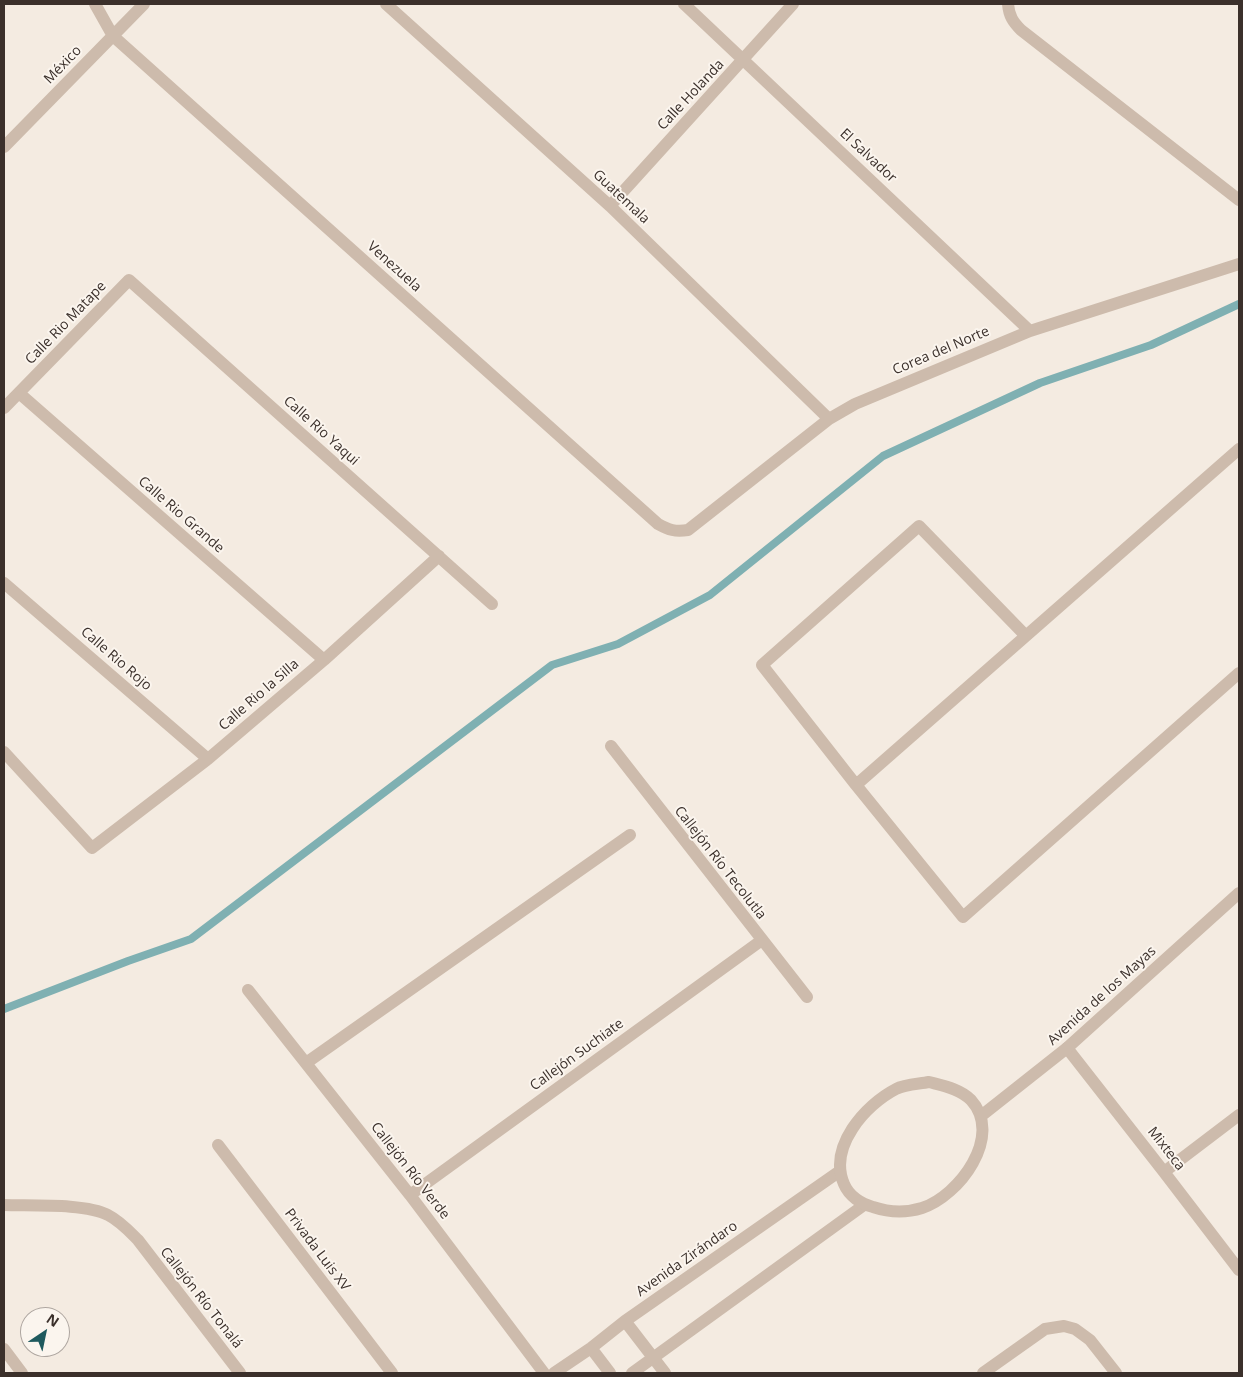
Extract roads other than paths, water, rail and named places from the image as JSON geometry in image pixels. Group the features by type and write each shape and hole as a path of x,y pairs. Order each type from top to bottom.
{"street":[{"name":"Venezuela","path":"95,4 113,36 658,524 676,532 688,530"},
{"name":"México","path":"4,147 144,4"},
{"name":"Guatemala","path":"386,4 610,206 829,419"},
{"name":"El Salvador","path":"684,4 1030,331"},
{"name":"Calle Holanda","path":"610,206 793,4"},
{"path":"1008,4 1009,14 1013,22 1021,30 1239,200"},
{"name":"Corea del Norte","path":"688,530 829,419 855,404 1030,331 1239,264"},
{"name":"Calle Rio Matape","path":"4,408 129,280"},
{"name":"Calle Rio Yaqui","path":"129,280 492,604"},
{"name":"Calle Rio Grande","path":"19,393 324,660"},
{"path":"856,785 1239,449"},
{"path":"1026,636 919,526 762,665 856,785 964,917 1239,673"},
{"name":"Calle Rio la Silla","path":"4,752 92,848 208,759 324,660 439,556"},
{"name":"Calle Rio Rojo","path":"4,583 208,759"},
{"name":"Callejón Río Tecolutla","path":"611,746 807,997"},
{"path":"306,1063 630,835"},
{"name":"Avenida de los Mayas","path":"981,1116 1067,1048 1239,894"},
{"name":"Callejón Suchiate","path":"410,1195 762,940"},
{"name":"Callejón Río Verde","path":"248,990 410,1195 544,1373"},
{"name":"Mixteca","path":"1067,1048 1239,1270"},
{"path":"930,1082 954,1088 970,1100 981,1116 983,1133 978,1151 966,1175 946,1194 922,1208 898,1212 880,1210 864,1205 846,1190 840,1171 841,1154 851,1132 874,1104 897,1088 930,1082"},
{"path":"1164,1172 1239,1115"},
{"name":"Privada Luis XV","path":"218,1145 392,1373"},
{"name":"Avenida Zirándaro","path":"554,1373 591,1348 625,1321 840,1171"},
{"name":"Callejón Río Tonalá","path":"4,1205 88,1208 108,1214 138,1240 240,1373"},
{"path":"632,1373 864,1205"},
{"path":"625,1321 665,1373"},
{"path":"983,1373 1045,1330 1064,1326 1075,1329 1090,1340 1116,1373"},
{"path":"591,1348 610,1373"},
{"path":"4,1349 22,1373"}],"waterway":[{"path":"4,1009 191,939 552,665 618,644 710,595 883,456 1040,383 1151,345 1239,304"}]}
